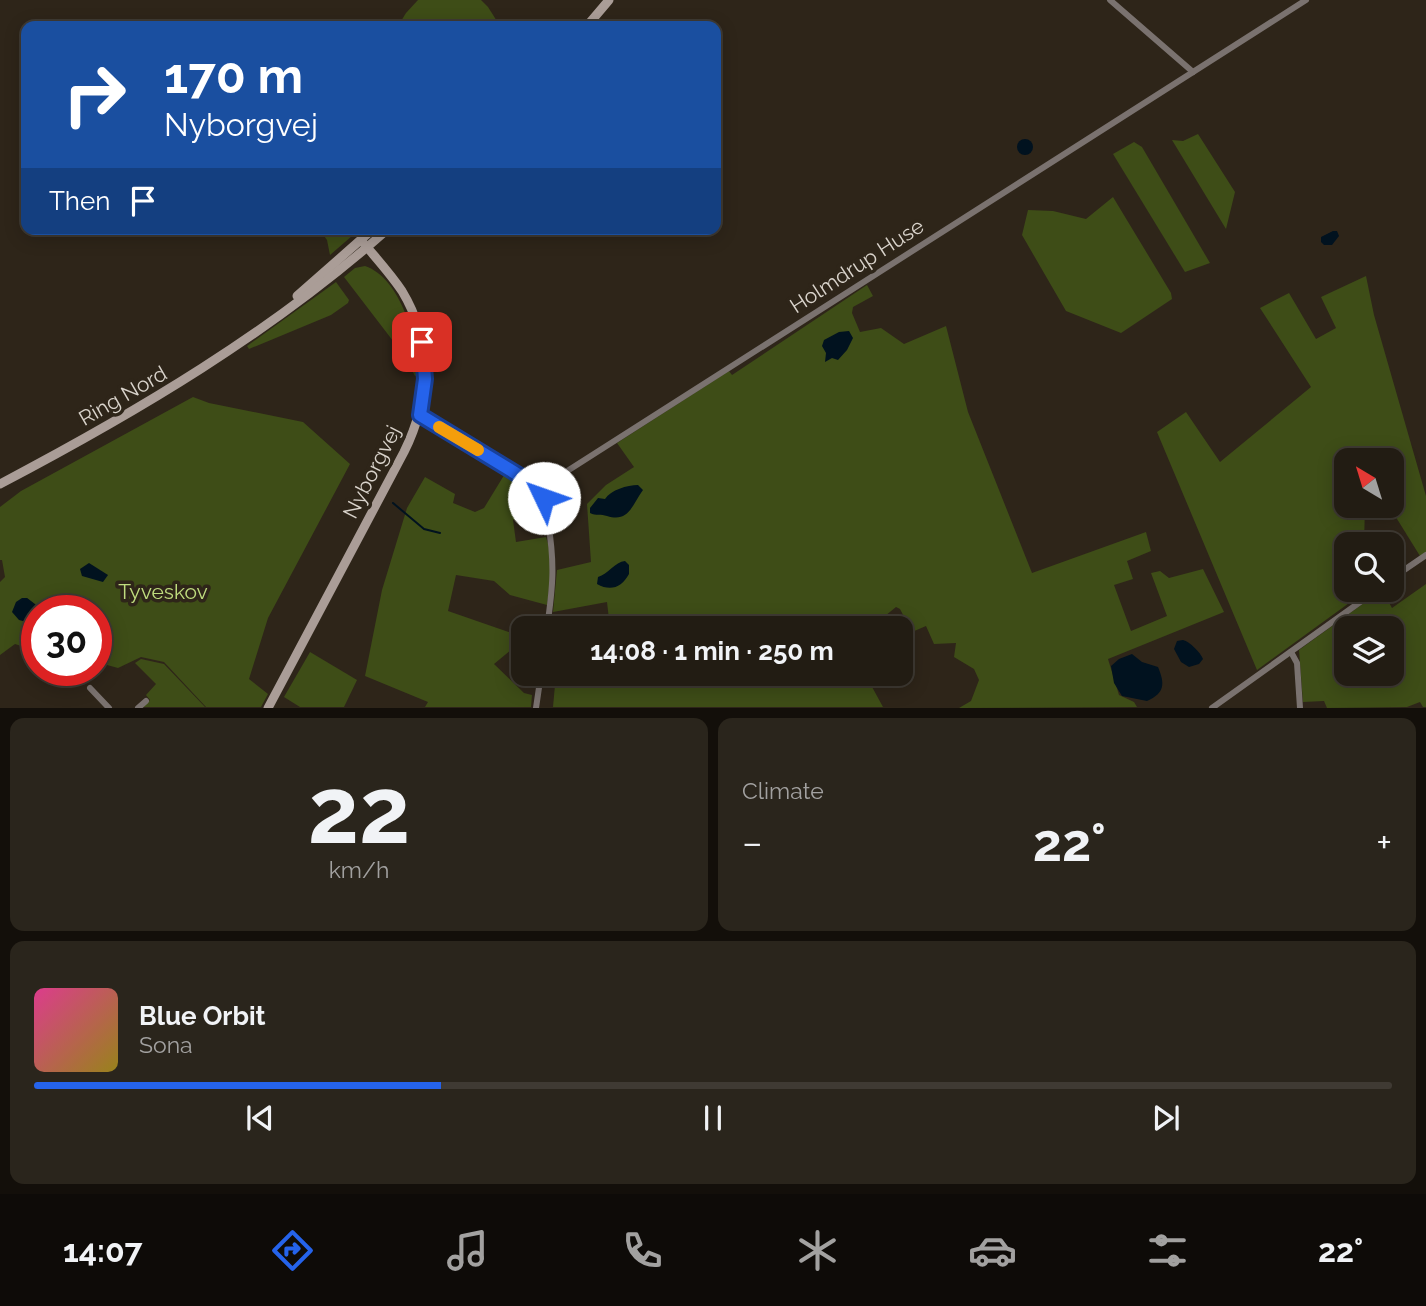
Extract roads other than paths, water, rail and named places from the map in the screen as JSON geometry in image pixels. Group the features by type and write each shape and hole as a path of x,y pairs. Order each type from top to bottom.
{"main road":[{"path":"591,21 609,0"},
{"path":"364,244 369,235"},
{"path":"364,244 378,235"},
{"name":"Ring Nord","path":"0,484 137,410 259,329 364,244"},
{"name":"Nyborgvej","path":"268,708 404,452 420,415 425,369 417,324 402,291 364,244"}],"street":[{"path":"1110,0 1193,72"},
{"name":"Holmdrup Huse","path":"539,489 1306,0"},
{"path":"420,415 539,489 544,498 554,555 549,616"},
{"path":"1404,570 1426,555"},
{"path":"1212,708 1361,602"},
{"path":"1292,652 1297,663 1300,708"},
{"path":"536,708 539,686"},
{"path":"90,688 109,708"},
{"path":"138,708 146,701"}],"water":[{"path":"1022,139 1028,139 1033,147 1031,153 1022,155 1017,150 1017,144"},
{"path":"1337,231 1339,236 1332,245 1324,245 1321,237"},
{"path":"849,331 853,338 847,350 838,360 832,358 825,362 826,353 822,346 824,340 839,332"},
{"path":"638,485 643,490 625,515 614,518 590,513 590,508 598,498 605,499 620,489"},
{"path":"625,561 629,565 629,574 623,582 611,588 597,584 598,577"},
{"path":"89,563 108,575 103,582 82,576 80,569"},
{"path":"21,599 21,621 12,612 16,602"},
{"path":"1183,640 1202,656 1199,664 1189,667 1181,662 1174,649 1177,641"},
{"path":"1132,654 1142,662 1158,667 1160,673 1162,687 1157,695 1147,701 1122,696 1114,683 1111,666 1119,659"}],"waterway":[{"path":"393,503 424,529 440,533"}],"park label":[{"name":"Tyveskov","path":"163,592"}]}
